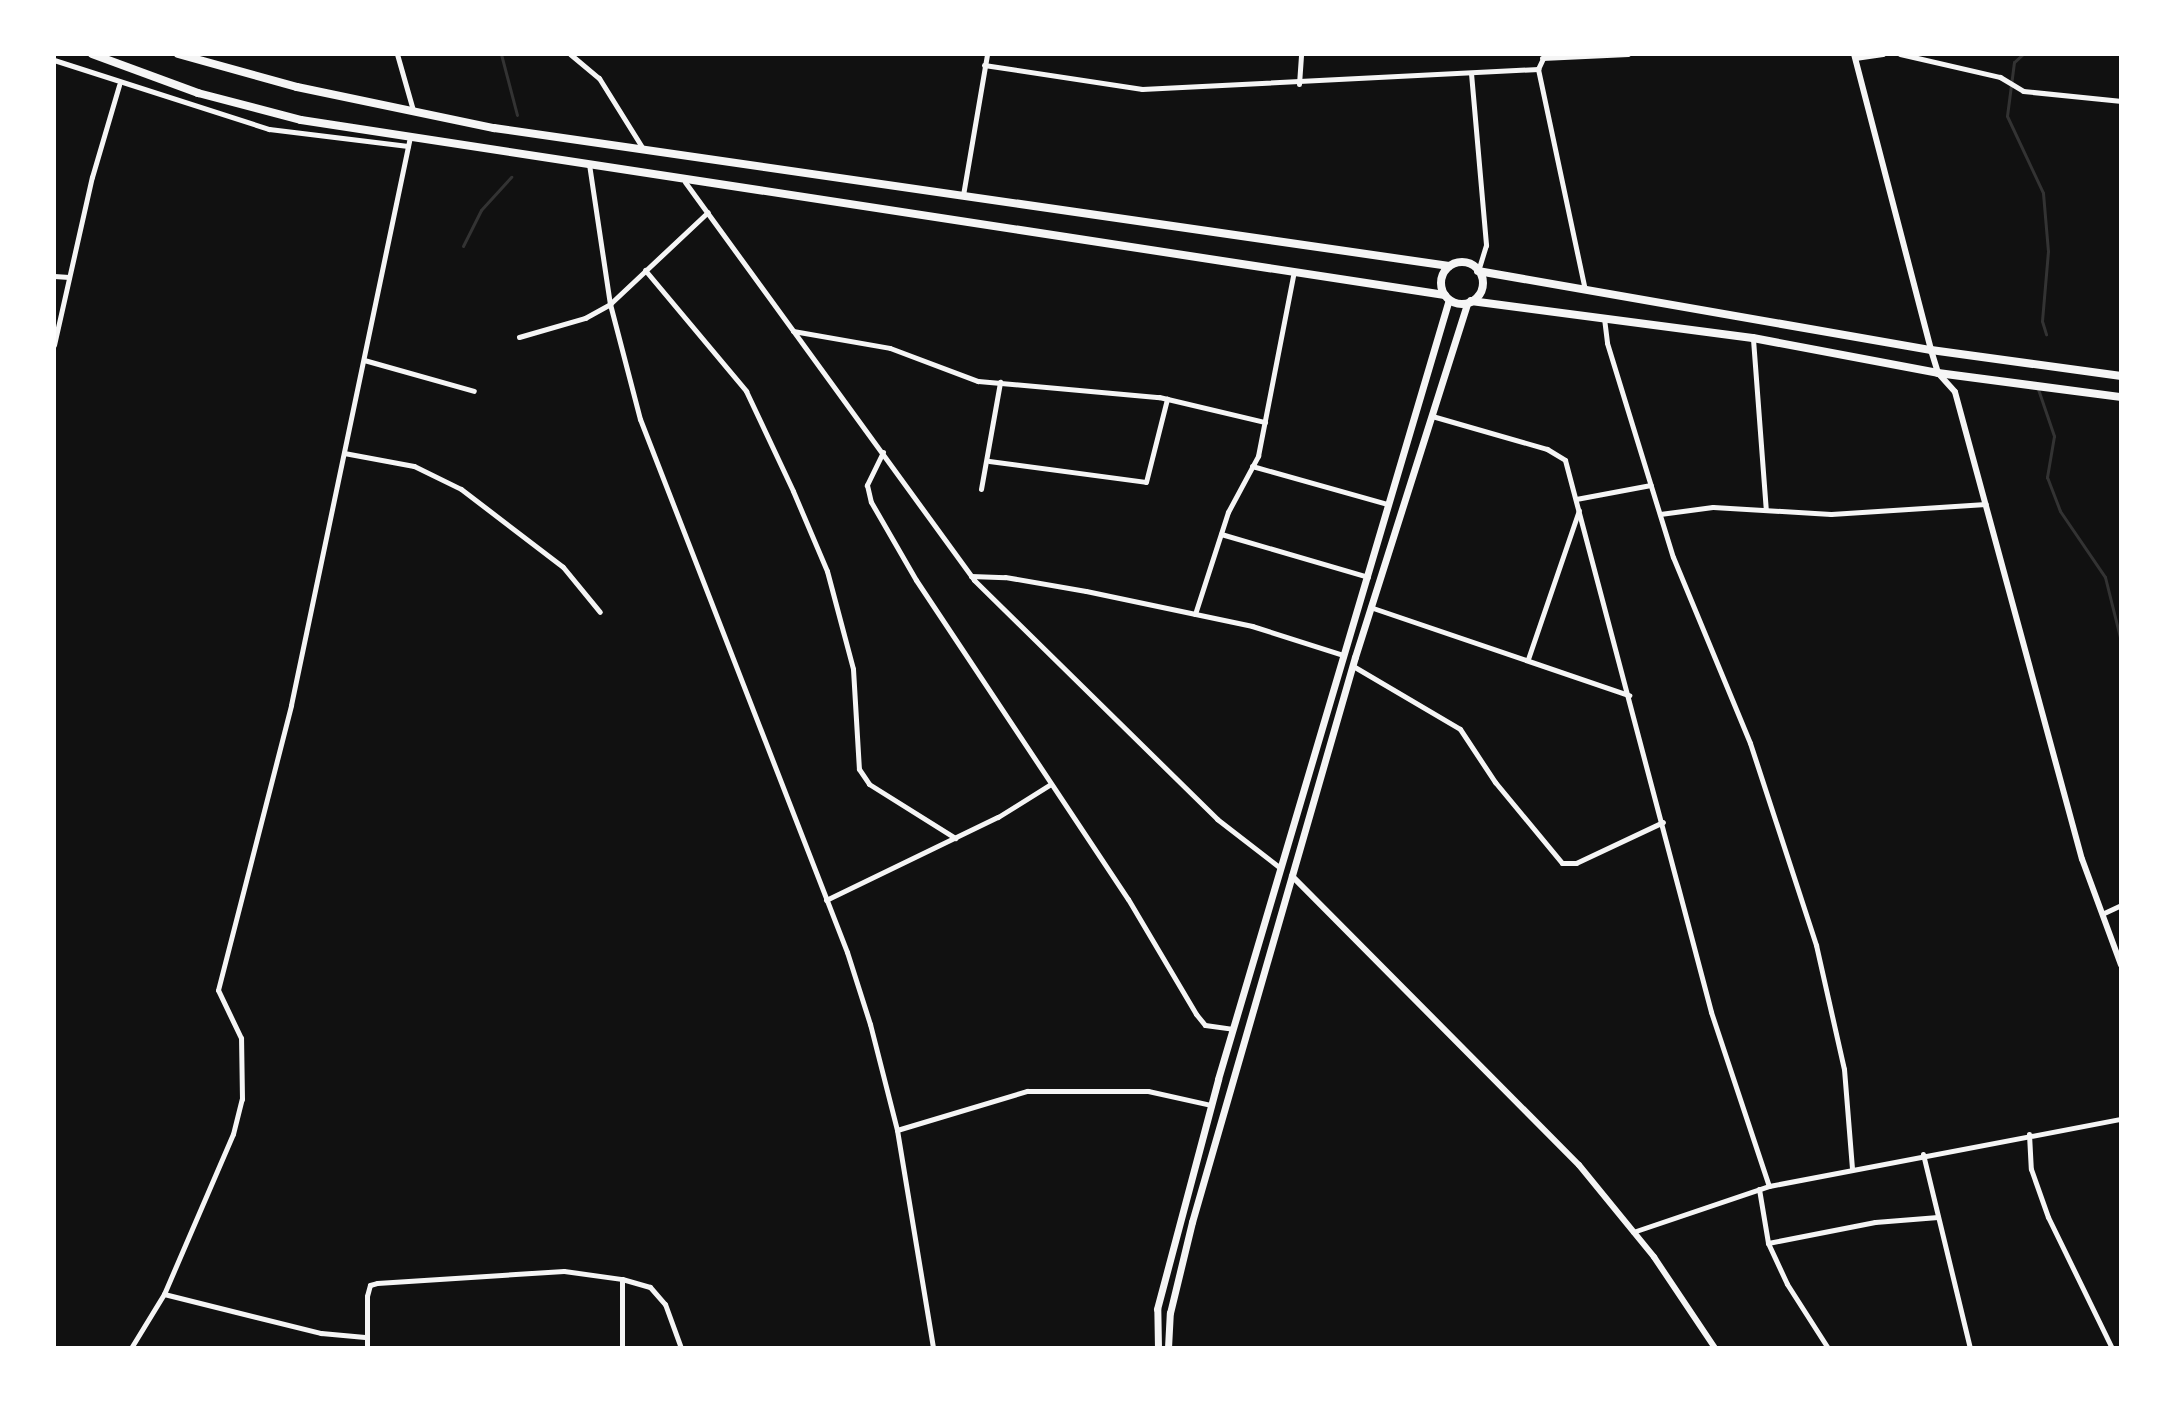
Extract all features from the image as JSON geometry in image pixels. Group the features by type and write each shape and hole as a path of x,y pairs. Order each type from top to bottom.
{"highway":[{"path":"92,54 227,101 301,120 589,164 685,182 1294,269 1469,302 1753,338 1938,373 2121,397"},
{"path":"178,54 297,87 494,128 1449,266 1463,262 1478,271 1585,292 1931,350 2121,376"},
{"path":"1447,297 1441,278 1449,266"},
{"path":"1469,302 1482,287 1478,271"}],"main road":[{"path":"1158,1348 1157,1309 1211,1105 1279,867 1368,577 1447,297"},
{"path":"1168,1348 1170,1313 1192,1222 1352,665 1469,302"}],"street":[{"path":"397,54 413,110"},
{"path":"570,54 599,78 642,147"},
{"path":"963,196 987,54"},
{"path":"1299,84 1301,54"},
{"path":"1585,292 1538,69 1543,56 1628,54"},
{"path":"1883,54 1855,56 1931,350 1938,373 1955,392 2082,859 2121,965"},
{"path":"1900,54 2005,80 2017,87 2121,101"},
{"path":"54,60 119,85 269,129 408,146"},
{"path":"984,65 1142,89 1299,84 1538,69"},
{"path":"1471,73 1486,245 1478,271"},
{"path":"54,345 119,85"},
{"path":"131,1348 164,1294 233,1134 242,1099 241,1038 218,990 291,705 410,136"},
{"path":"589,164 610,304 640,419 826,900 865,1010 897,1130 933,1348"},
{"path":"685,182 971,576 1217,819 1279,867"},
{"path":"519,337 585,318 610,304 708,212"},
{"path":"1195,614 1221,534 1252,466 1265,422 1294,269"},
{"path":"645,270 746,391 827,571 853,669 859,769 869,784 955,838"},
{"path":"54,276 69,277"},
{"path":"1604,318 1607,343 1660,514 1750,743 1812,932 1844,1069 1852,1168"},
{"path":"793,331 890,348 978,381 1167,399 1265,422"},
{"path":"1753,338 1766,510"},
{"path":"363,360 474,391"},
{"path":"981,489 989,461 1000,382"},
{"path":"989,461 1146,482 1167,399"},
{"path":"1431,416 1547,449 1565,460 1630,695 1711,1012 1769,1186"},
{"path":"883,452 867,485 871,502 916,580 1051,784 1196,1014 1205,1025 1233,1029"},
{"path":"343,453 414,466 461,489 563,567 600,612"},
{"path":"1252,466 1387,504"},
{"path":"1576,499 1651,485"},
{"path":"1660,514 1713,507 1831,514 1986,504"},
{"path":"1528,659 1579,509"},
{"path":"1221,534 1368,577"},
{"path":"971,576 1005,577 1195,614 1344,656"},
{"path":"1370,607 1630,695"},
{"path":"1352,665 1460,729 1562,863 1576,863 1663,822"},
{"path":"826,900 955,838 1051,784"},
{"path":"1292,876 1465,1045 1579,1165 1633,1232 1715,1348"},
{"path":"2104,913 2121,905"},
{"path":"897,1130 1027,1091 1148,1091 1211,1105"},
{"path":"1633,1232 1769,1186 1923,1154 2121,1119"},
{"path":"2029,1134 2031,1169 2048,1217 2112,1348"},
{"path":"1923,1154 1970,1348"},
{"path":"1759,1189 1768,1243 1787,1284 1828,1348"},
{"path":"1768,1243 1875,1222 1938,1217"},
{"path":"367,1348 365,1337 370,1285 564,1271 622,1279 650,1287 665,1304 681,1348"},
{"path":"622,1279 622,1348"},
{"path":"164,1294 321,1333 365,1337"}],"waterway":[{"path":"501,54 517,115"},
{"path":"2023,54 2014,62 2007,116 2043,193 2048,251 2042,321 2046,334"},
{"path":"463,246 481,210 511,177"},
{"path":"2038,389 2054,436 2047,477 2060,511 2105,577 2121,641"}]}
